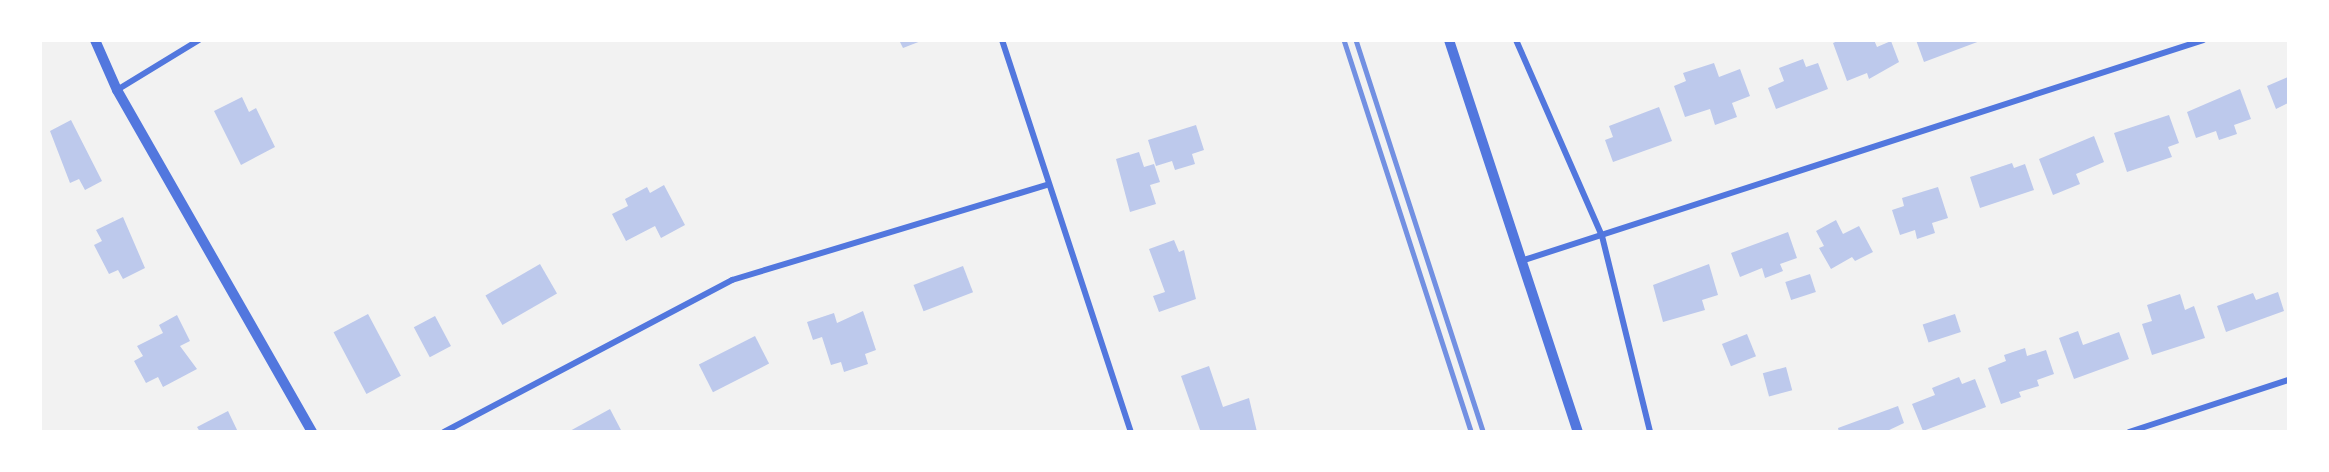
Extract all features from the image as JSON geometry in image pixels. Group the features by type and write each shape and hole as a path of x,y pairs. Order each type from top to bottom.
{"street":[{"path":"95,40 117,90 312,432"},
{"path":"117,90 199,40"},
{"path":"1002,40 1047,185 1131,432"},
{"path":"1449,40 1578,432"},
{"path":"1516,40 1602,236 1650,432"},
{"path":"1521,261 2203,40"},
{"path":"444,432 732,279 1047,185"},
{"path":"2129,432 2289,380"}],"building":[{"path":"899,40 921,40 921,41 903,48"},
{"path":"1840,40 1874,40 1877,47 1891,41 1899,62 1869,79 1867,73 1847,81 1833,43"},
{"path":"1916,40 1980,40 1980,41 1924,62"},
{"path":"1803,59 1806,67 1818,63 1828,89 1776,109 1768,88 1784,81 1779,68"},
{"path":"1714,63 1719,77 1740,69 1750,96 1732,103 1737,117 1715,125 1710,109 1685,117 1674,86 1686,81 1683,73"},
{"path":"2288,77 2288,103 2276,109 2267,86"},
{"path":"2240,89 2251,119 2234,125 2237,134 2219,140 2216,131 2196,138 2187,112"},
{"path":"242,97 249,112 256,108 275,147 241,165 214,111"},
{"path":"1659,107 1672,141 1613,162 1605,140 1613,137 1609,126"},
{"path":"2169,115 2179,143 2168,147 2172,157 2127,172 2114,133"},
{"path":"71,120 102,181 85,190 79,179 70,183 50,131"},
{"path":"1196,125 1204,150 1192,154 1195,164 1175,170 1172,161 1156,166 1148,140"},
{"path":"2094,136 2104,162 2076,174 2080,184 2053,195 2039,159"},
{"path":"1139,152 1144,167 1154,164 1160,182 1150,185 1156,204 1130,212 1116,159"},
{"path":"2012,163 2014,168 2025,164 2034,190 1980,208 1970,177"},
{"path":"664,185 685,225 661,238 655,226 626,241 612,214 628,206 625,199 647,187 650,193"},
{"path":"1938,187 1948,218 1932,223 1935,233 1917,239 1915,230 1900,235 1892,210 1904,206 1902,198"},
{"path":"123,217 145,268 123,279 118,270 109,274 94,245 102,241 96,230"},
{"path":"1836,220 1843,234 1859,226 1873,252 1855,261 1852,257 1831,269 1819,248 1824,246 1816,231"},
{"path":"1788,232 1797,258 1780,264 1783,271 1765,278 1762,268 1740,277 1731,253"},
{"path":"1174,240 1179,252 1184,250 1196,299 1159,312 1153,296 1165,292 1149,249"},
{"path":"540,264 557,293 502,325 485,296"},
{"path":"1709,264 1718,295 1702,300 1705,310 1663,322 1653,285"},
{"path":"963,266 973,292 924,311 914,285"},
{"path":"1810,274 1816,292 1791,300 1785,282"},
{"path":"2278,292 2284,311 2226,332 2217,306 2253,293 2256,300"},
{"path":"2180,294 2185,310 2194,306 2205,338 2152,355 2142,324 2152,321 2147,305"},
{"path":"863,311 876,350 865,354 868,364 844,372 841,362 831,365 822,337 813,340 807,322 834,313 837,323"},
{"path":"368,314 401,376 366,394 334,332"},
{"path":"1955,314 1961,332 1929,343 1923,325"},
{"path":"177,315 190,341 180,346 197,369 163,387 158,377 146,383 134,361 143,356 137,346 163,333 159,325"},
{"path":"435,316 451,346 430,357 414,327"},
{"path":"2078,331 2083,345 2119,332 2129,359 2074,379 2059,338"},
{"path":"1747,334 1756,356 1731,366 1722,344"},
{"path":"755,336 769,364 713,392 699,365"},
{"path":"2025,348 2027,356 2046,350 2054,374 2037,380 2039,386 2019,392 2021,397 2001,404 1988,368 2006,361 2004,355"},
{"path":"1209,366 1223,407 1249,398 1257,432 1200,430 1181,376"},
{"path":"1786,367 1792,390 1769,396 1763,373"},
{"path":"1959,377 1962,384 1975,379 1986,407 1923,431 1912,404 1935,395 1932,388"},
{"path":"1898,406 1904,423 1885,432 1839,432 1838,428"},
{"path":"610,409 622,432 568,432"},
{"path":"228,411 238,432 200,432 197,427"}],"railway":[{"path":"1344,40 1471,432"},
{"path":"1356,40 1483,432"}]}
